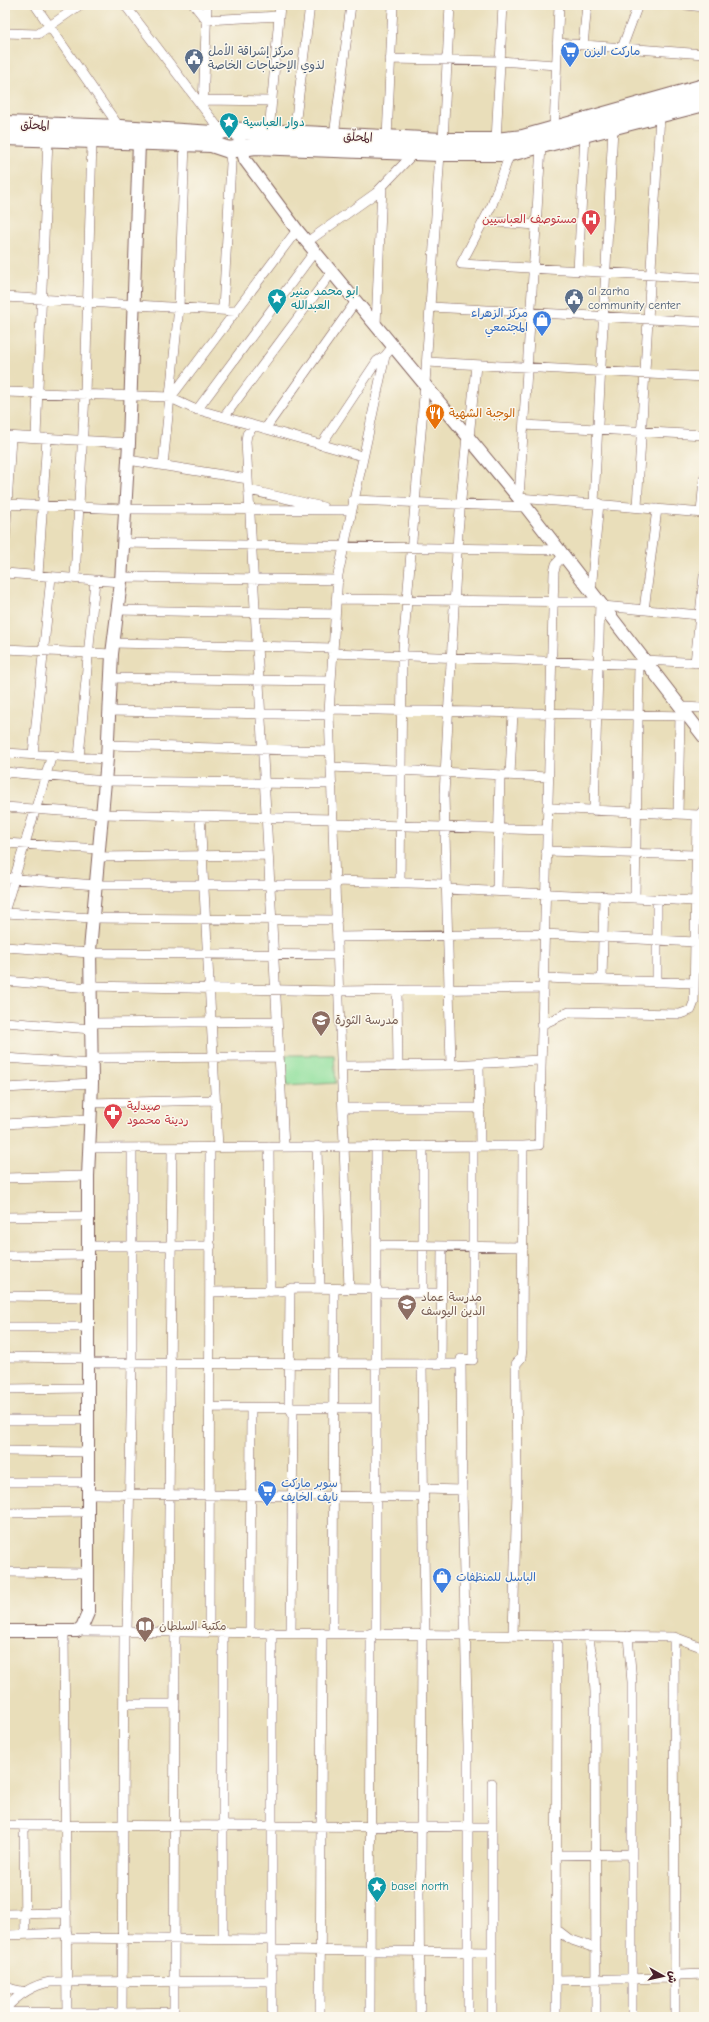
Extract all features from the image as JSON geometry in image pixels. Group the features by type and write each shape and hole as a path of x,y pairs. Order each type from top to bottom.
{"highway":[{"name":"المحلّق","path":"5,137 415,152 442,147 523,138 704,87"},
{"name":"المحلّق","path":"227,144 225,130 387,138 442,147 510,153 541,147 704,103"},
{"name":"المحلّق","path":"5,124 120,128 212,134 227,144"}],"street":[{"path":"35,5 120,128"},
{"path":"5,33 38,34 80,5"},
{"path":"125,5 203,103 227,144 231,163 223,310"},
{"path":"194,5 206,20"},
{"path":"203,103 207,5"},
{"path":"269,133 280,5"},
{"path":"294,134 310,5"},
{"path":"334,136 351,5"},
{"path":"387,138 393,5"},
{"path":"400,883 402,656 427,362 450,5"},
{"path":"496,142 503,5"},
{"path":"554,129 559,5"},
{"path":"583,45 587,5"},
{"path":"622,48 638,5"},
{"path":"686,5 704,7"},
{"path":"206,20 279,16"},
{"path":"557,43 704,54"},
{"path":"390,59 500,61 556,65"},
{"path":"203,103 272,101"},
{"path":"637,507 660,115"},
{"path":"592,591 603,317 613,128"},
{"path":"578,271 585,135"},
{"path":"36,438 48,139"},
{"path":"75,578 85,394 92,140"},
{"path":"77,1631 82,1627 88,1613 88,1176 92,1083 90,953 107,759 113,648 121,579 130,442 132,396 132,304 139,142"},
{"path":"163,465 179,307 184,143"},
{"path":"227,144 245,160 297,230 522,502 592,591 644,663 704,737"},
{"path":"522,502 527,368 541,147"},
{"path":"197,410 311,247 382,187 415,152"},
{"path":"510,153 503,178 484,221 461,264 704,278"},
{"path":"376,325 382,187"},
{"path":"484,221 536,225"},
{"path":"171,396 297,230"},
{"path":"224,417 332,272"},
{"path":"5,297 235,311"},
{"path":"265,429 356,301"},
{"path":"430,307 530,314 704,322"},
{"path":"321,445 377,361 393,346"},
{"path":"350,1289 346,1146 329,712 332,650 338,580 362,456 384,356"},
{"path":"427,362 704,377"},
{"path":"451,1065 445,887 445,772 460,504 476,365"},
{"path":"5,392 171,396 177,402 197,410 362,456"},
{"path":"254,426 247,434 246,441 248,490 284,1146"},
{"path":"524,426 704,435"},
{"path":"5,541 8,436 82,441 130,442"},
{"path":"38,575 47,438"},
{"path":"128,460 248,479"},
{"path":"353,500 460,504 522,502 596,503 703,513 704,479"},
{"path":"248,490 339,510"},
{"path":"6,504 125,509 250,511 351,510"},
{"path":"644,610 657,508"},
{"path":"123,542 457,548 562,553"},
{"path":"89,1148 540,1145 540,1060 554,572 556,564 562,553"},
{"path":"5,573 95,580 253,578 338,580"},
{"path":"5,649 88,652 113,648 257,646 451,658 598,663 699,663 699,615 704,576"},
{"path":"33,754 52,577"},
{"path":"79,757 95,580"},
{"path":"336,599 454,600 601,604 699,615"},
{"path":"594,811 601,604"},
{"path":"118,610 335,614"},
{"path":"635,897 638,714 644,663"},
{"path":"111,678 331,681"},
{"path":"109,711 260,714 402,710 638,714 683,713 704,708"},
{"path":"510,775 513,712"},
{"path":"678,814 683,713"},
{"path":"108,745 330,751"},
{"path":"5,752 107,759"},
{"path":"5,909 10,878 25,844 52,755"},
{"path":"331,767 548,777"},
{"path":"5,772 105,780 332,784"},
{"path":"498,890 500,775"},
{"path":"5,807 102,814 266,817 400,826 547,830"},
{"path":"541,1025 569,1012 680,1014 691,1010 693,1007 694,983 696,855 701,812 678,814 636,813 548,808"},
{"path":"200,816 215,1100 211,1246 209,1632"},
{"path":"5,843 99,853 202,856 268,855"},
{"path":"546,851 696,855"},
{"path":"10,878 96,885 400,883 445,887 695,901"},
{"path":"602,980 604,896"},
{"path":"657,899 657,982"},
{"path":"5,913 93,918 337,920"},
{"path":"338,937 447,934 544,934 695,942"},
{"path":"5,947 90,953 338,955"},
{"path":"5,981 90,987 340,991 448,989 602,980 694,983"},
{"path":"397,990 398,1066"},
{"path":"5,1022 91,1026 277,1021"},
{"path":"5,1058 91,1061 279,1057"},
{"path":"343,1066 451,1065 540,1060"},
{"path":"468,2017 467,1708 464,1634 461,1359 473,1360 473,1246 480,1108 479,1064"},
{"path":"5,1088 92,1083"},
{"path":"90,1103 215,1100"},
{"path":"344,1108 480,1108"},
{"path":"5,1124 90,1119"},
{"path":"317,1146 320,1288"},
{"path":"370,2017 370,1826 376,1496 376,1146"},
{"path":"423,1146 423,1293"},
{"path":"514,1635 516,1364 521,1358 522,1349 522,1146"},
{"path":"269,1147 270,1292"},
{"path":"122,2013 124,1704 132,1363 132,1148"},
{"path":"5,2011 67,2015 122,2013 172,2014 174,1980 175,1704 169,1494 172,1148"},
{"path":"5,1178 88,1176"},
{"path":"5,1217 88,1216"},
{"path":"376,1245 523,1246"},
{"path":"5,1256 132,1246 211,1246"},
{"path":"440,1364 442,1246"},
{"path":"211,1292 284,1292 290,1289 320,1288 442,1293"},
{"path":"290,1289 290,1408 293,1414 292,1633"},
{"path":"333,1633 334,1289"},
{"path":"5,1296 88,1297"},
{"path":"5,1327 88,1327"},
{"path":"5,1358 132,1363 461,1364"},
{"path":"420,2017 419,1951 424,1493 422,1364"},
{"path":"5,1389 88,1388"},
{"path":"210,1407 376,1408"},
{"path":"250,1632 251,1408"},
{"path":"5,1420 88,1420"},
{"path":"5,1451 88,1452"},
{"path":"5,1482 88,1488 130,1494 376,1496 462,1490"},
{"path":"5,1513 88,1512"},
{"path":"5,1572 88,1573"},
{"path":"5,1631 272,1632 674,1637 704,1648"},
{"path":"64,1631 67,2015"},
{"path":"223,1632 223,1939"},
{"path":"272,1632 272,2017"},
{"path":"320,2017 322,1633"},
{"path":"556,2017 557,1635"},
{"path":"588,1636 593,1660 595,1692 596,2017"},
{"path":"628,1636 632,1682 632,2017"},
{"path":"674,1637 676,2017"},
{"path":"124,1704 175,1704"},
{"path":"492,1783 492,2017"},
{"path":"5,1826 492,1827"},
{"path":"24,1826 25,1934"},
{"path":"556,1855 632,1854"},
{"path":"5,1914 67,1913"},
{"path":"556,1929 569,1939 596,1948"},
{"path":"5,1935 25,1934 122,1938 272,1940"},
{"path":"272,1950 492,1952"},
{"path":"556,1980 675,1978 679,1975 704,1974"},
{"path":"5,2011 14,1999 43,1984 67,1982 174,1980 272,1981"},
{"path":"5,1984 11,1990 26,1992"}],"green space":[{"path":"285,1055 334,1055 336,1083 287,1086"}],"place":[{"name":"ماركت اليزن","path":"570,68"},
{"name":"مركز إشراقة الأمل لذوي الإحتياجات الخاصة","path":"194,75"},
{"name":"دوار العباسية","path":"229,139"},
{"name":"مستوصف العباسيين","path":"591,236"},
{"name":"ابو محمد منير العبدالله","path":"277,315"},
{"name":"al zarha community center","path":"574,315"},
{"name":"مركز الزهراء المجتمعي","path":"542,337"},
{"name":"الوجبة الشهية","path":"435,430"},
{"name":"مدرسة الثورة","path":"321,1037"},
{"name":"صيدلية ردينة محمود","path":"113,1130"},
{"name":"مدرسة عماد الدين اليوسف","path":"407,1321"},
{"name":"سوبر ماركت نايف الخايف","path":"267,1507"},
{"name":"الباسل للمنظفات","path":"442,1594"},
{"name":"مكتبة السلطان","path":"145,1643"},
{"name":"basel north","path":"377,1903"}]}
